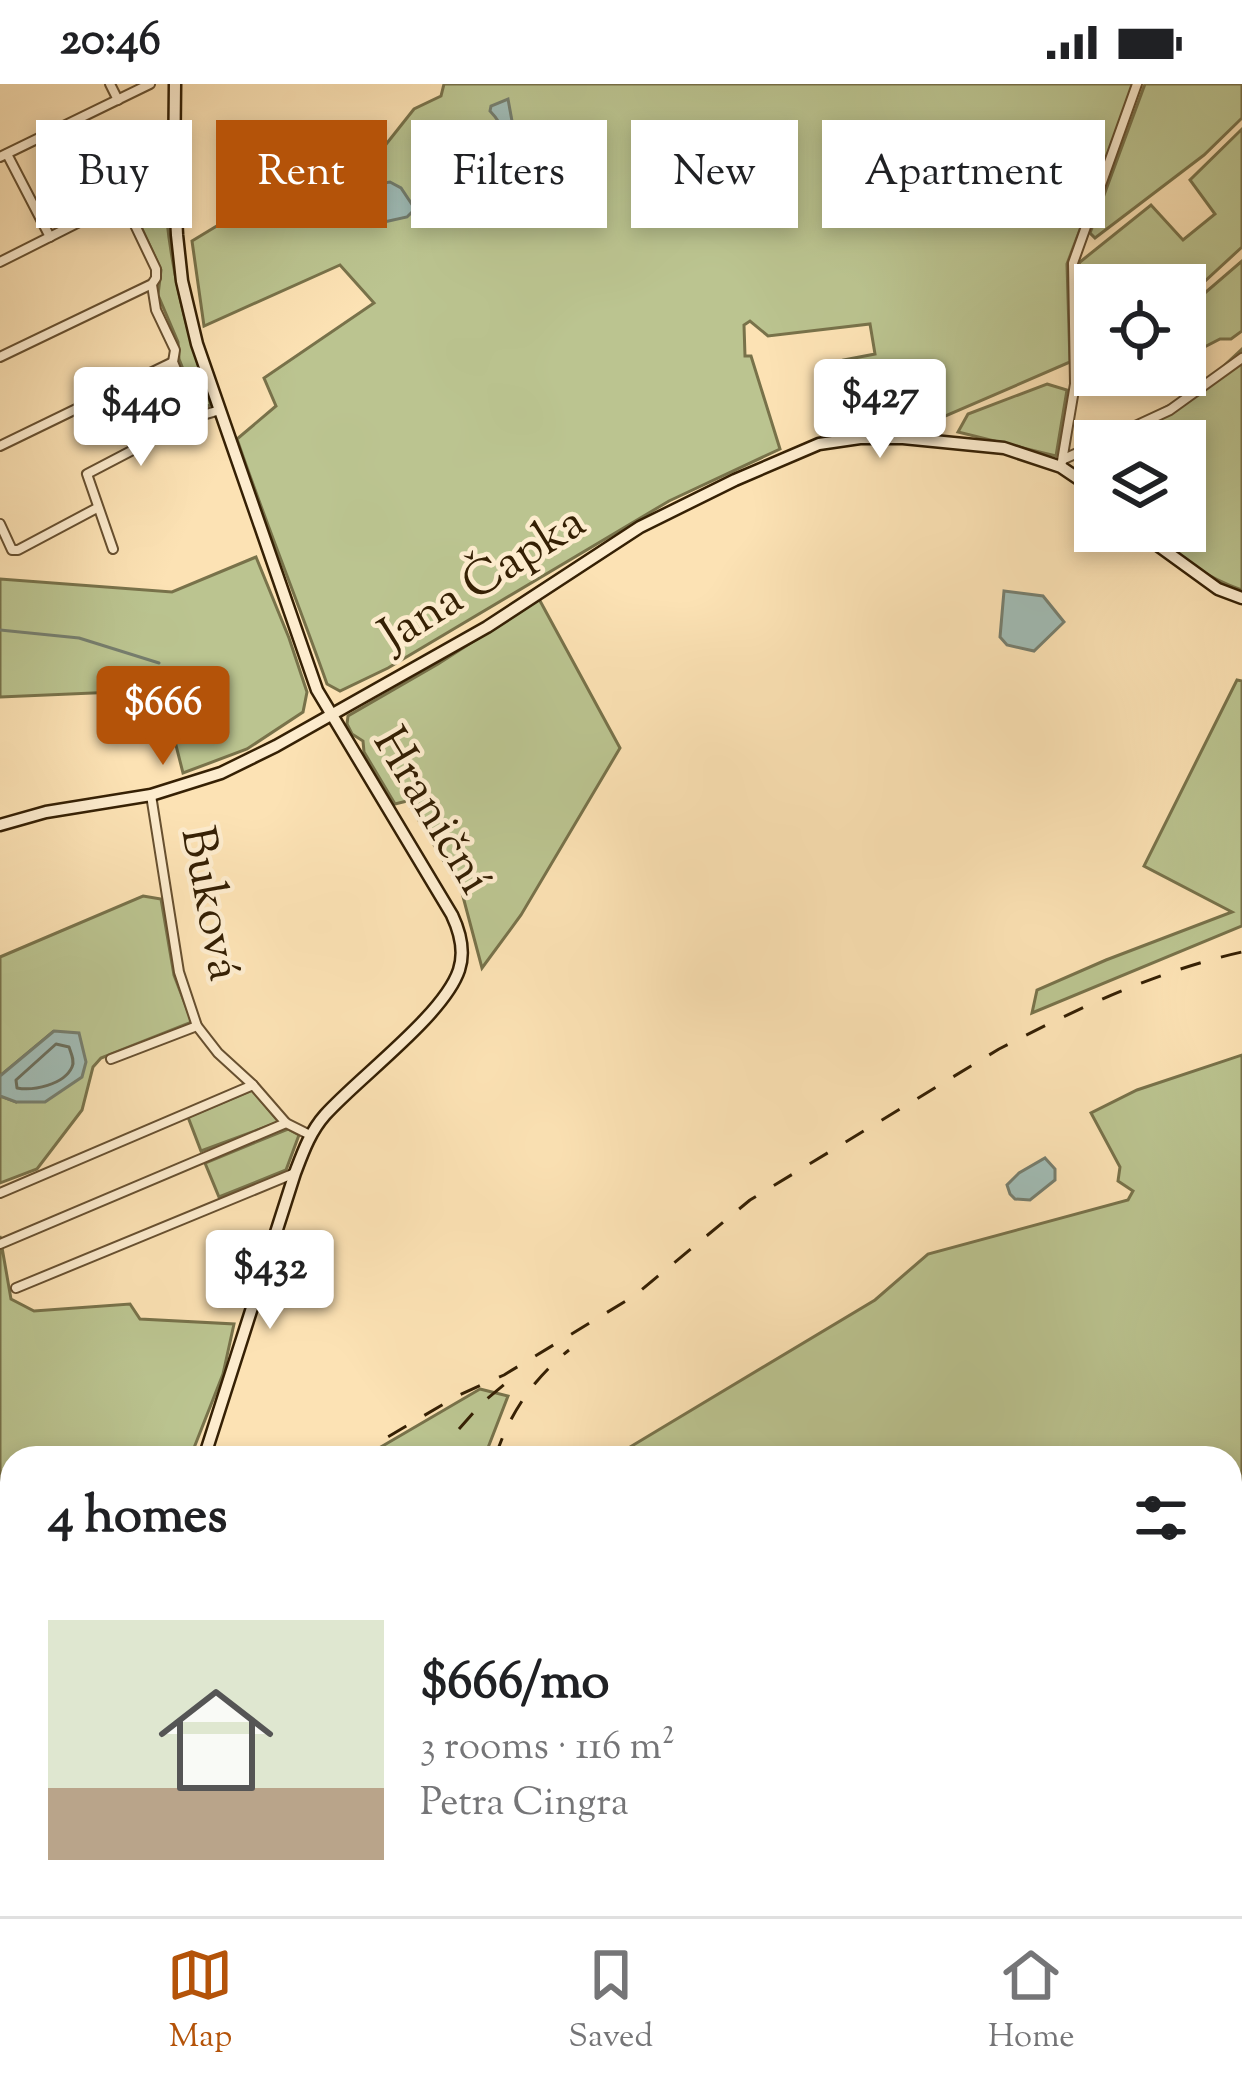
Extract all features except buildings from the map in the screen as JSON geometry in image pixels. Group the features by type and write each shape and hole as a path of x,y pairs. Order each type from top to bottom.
{"main road":[{"name":"Hraniční","path":"175,84 175,120"},
{"name":"Hraniční","path":"178,228 182,281 197,344 317,691 452,915 461,955 457,976 443,998 310,1135 208,1446"},
{"name":"Jana Čapka","path":"0,825 46,812 151,795 220,773 487,627 640,526 819,445 903,438 1004,448 1062,463 1074,473"},
{"path":"1167,552 1218,589 1242,598"}],"street":[{"path":"110,84 118,100"},
{"path":"50,237 3,156 150,84"},
{"path":"1062,463 1075,384 1073,263 1137,84"},
{"path":"0,262 68,228"},
{"path":"0,357 152,284 156,269 136,228"},
{"path":"152,284 156,310 176,350 172,362 196,417"},
{"path":"1148,420 1242,358"},
{"path":"0,446 172,362"},
{"path":"113,549 87,474 196,417 220,410"},
{"path":"1062,463 1074,457"},
{"path":"0,524 12,550 97,508"},
{"name":"Buková","path":"151,795 179,972 197,1026 286,1123 310,1135"},
{"name":"Buková","path":"111,1059 197,1026"},
{"path":"0,1192 253,1085"},
{"path":"0,1244 286,1123"},
{"path":"16,1288 295,1174"}],"green space":[{"path":"444,84 1135,84 1105,163 1105,120 822,120 822,228 1081,228 1067,264 1070,362 913,430 864,426 844,360 875,354 870,324 768,336 750,321 744,325 745,356 751,356 780,449 669,501 388,668 340,691 327,684 237,439 276,406 264,378 374,303 340,265 204,326 192,241 216,226 387,228 387,143 414,109 441,96"},
{"path":"1145,84 1242,84 1242,118 1204,155 1095,238 1092,228 1105,228 1105,192"},
{"path":"1242,129 1242,247 1206,280 1206,264 1079,264 1151,205 1183,240 1215,214 1190,180"},
{"path":"142,228 168,228 179,294 211,405 198,407 179,359 178,342 158,295 161,270"},
{"path":"1242,261 1242,331 1206,346 1206,292"},
{"path":"1242,349 1242,590 1174,552 1206,552 1206,420 1142,420 1186,396 1206,396 1206,382"},
{"path":"1047,384 1067,390 1056,456 958,432 968,414"},
{"path":"256,557 307,692 303,712 247,749 183,773 162,690 0,697 0,579 172,592"},
{"path":"539,599 620,748 521,915 482,968 461,889 407,801 395,804 364,752 363,741 352,734 348,716"},
{"path":"1237,680 1242,681 1242,926 1032,1013 1037,990 1232,912 1144,866"},
{"path":"143,896 161,899 174,975 192,1022 101,1058 93,1067 82,1110 37,1169 0,1183 0,1096 16,1102 54,1031 0,1076 0,957"},
{"path":"1242,1055 1242,1446 632,1446 875,1300 928,1254 1128,1200 1133,1191 1118,1181 1120,1167 1091,1113 1137,1090"},
{"path":"252,1090 279,1122 201,1151 188,1117"},
{"path":"288,1129 299,1135 286,1170 219,1197 205,1163"},
{"path":"0,1236 11,1299 34,1311 130,1304 140,1319 234,1324 223,1374 195,1446 0,1446"},
{"path":"480,1389 508,1396 489,1446 383,1446"}],"water":[{"path":"508,99 512,120 497,120 491,106"},
{"path":"387,182 401,188 411,203 407,217 387,221"},
{"path":"1004,591 1043,596 1064,622 1034,651 1007,645 1000,637"},
{"path":"54,1031 79,1033 86,1062 82,1077 45,1102 16,1102 0,1096 0,1076"},
{"path":"1045,1158 1055,1169 1055,1180 1030,1200 1015,1199 1007,1185"}],"waterway":[{"path":"0,630 79,638 159,663"}],"railway":[{"path":"372,1446 459,1395 504,1375 634,1296 750,1200 999,1049 1118,993 1242,952"},
{"path":"500,1446 524,1398 569,1350"},
{"path":"459,1429 506,1383"}]}
